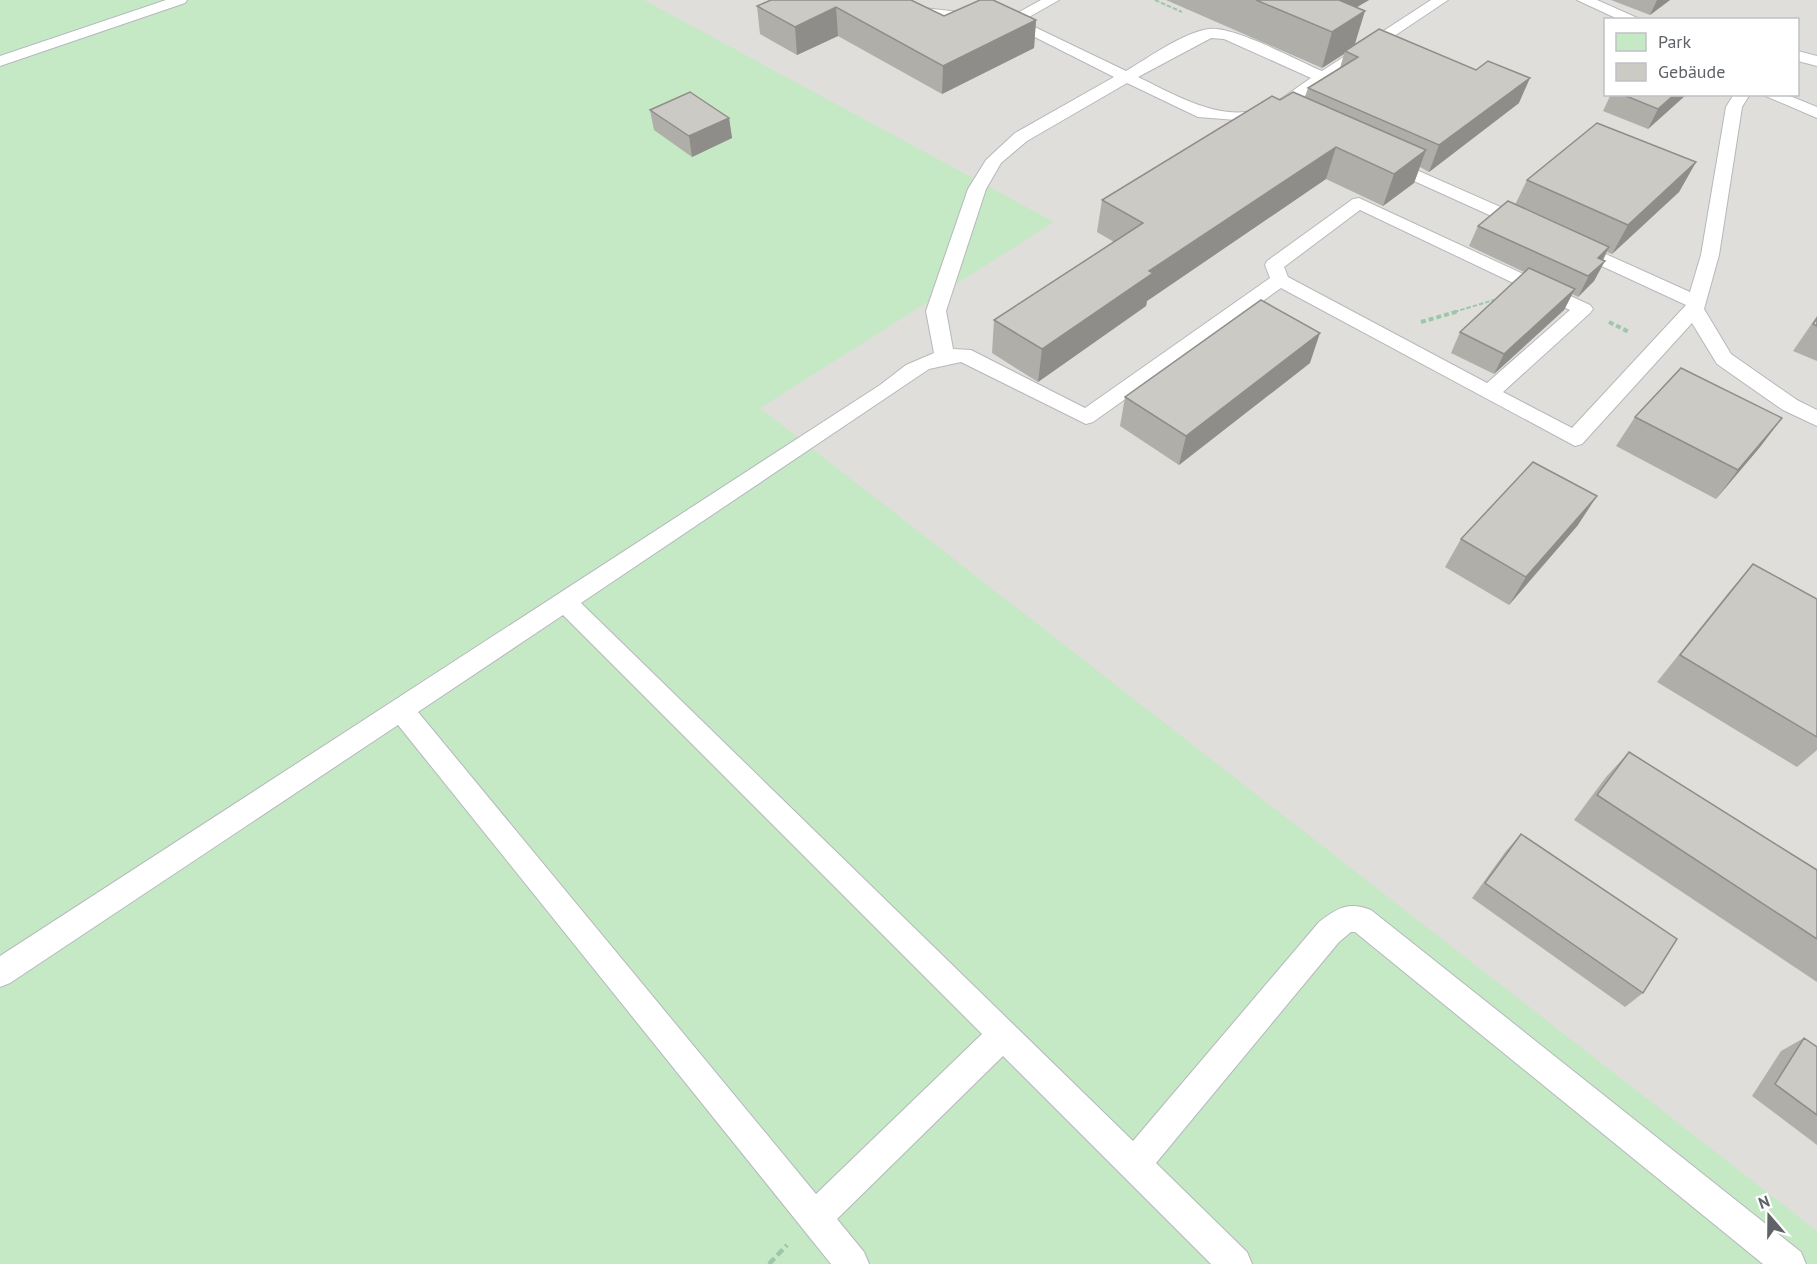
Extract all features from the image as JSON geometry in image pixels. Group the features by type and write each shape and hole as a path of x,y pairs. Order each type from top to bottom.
{"lane":[{"path":"0,61 180,0"},
{"path":"888,0 921,12 1010,21 1198,112 1221,117 1245,117 1273,110 1441,0"},
{"path":"1010,21 1052,0"},
{"path":"1584,0 1630,18"},
{"path":"944,355 936,311 977,189 994,160 1021,137 1197,37 1210,33 1227,35 1322,77"},
{"path":"1799,56 1817,61"},
{"path":"1489,393 1583,309 1359,203 1274,265 1280,280 1489,393 1575,439 1695,305 1710,255 1734,107 1741,96"},
{"path":"1774,96 1817,113"},
{"path":"1273,110 1295,120"},
{"path":"1371,154 1695,305 1724,358 1790,405 1817,419"},
{"path":"0,973 887,390 906,372 944,355 964,355 1086,417 1280,280"},
{"path":"565,602 1235,1264"},
{"path":"401,710 852,1264"},
{"path":"1134,1165 1329,932 1346,918 1361,919 1789,1264"},
{"path":"814,1218 1003,1035"}],"path":[{"path":"1380,334 1536,287"}],"shaded area":[{"path":"109,0 1817,0 1817,1264 0,1264 0,37"}],"green space":[{"path":"0,0 644,0 1054,222 760,408 1817,1231 1817,1264 0,1264"}],"building":[{"path":"771,0 911,0 944,16 980,0 993,0 1036,20 943,66 836,7 795,27 757,6"},
{"path":"1256,0 1339,0 1365,11 1332,32"},
{"path":"1379,29 1476,70 1488,61 1530,78 1439,145 1308,88 1358,57 1345,51"},
{"path":"690,92 729,118 689,136 650,110"},
{"path":"1293,92 1426,150 1394,174 1336,147 1149,271 1153,273 1042,349 994,320 1143,223 1102,200 1272,96 1280,100"},
{"path":"1626,96 1673,96 1658,109"},
{"path":"1597,123 1696,162 1628,225 1527,180"},
{"path":"1508,201 1609,247 1598,258 1605,261 1588,276 1478,226"},
{"path":"1529,268 1575,289 1504,354 1460,332"},
{"path":"1261,300 1320,333 1186,436 1125,397"},
{"path":"1681,368 1782,418 1738,470 1635,417"},
{"path":"1533,462 1597,496 1526,577 1461,539"},
{"path":"1753,564 1817,599 1817,737 1680,655"},
{"path":"1629,752 1817,870 1817,939 1597,795"},
{"path":"1521,834 1677,939 1643,993 1485,883"},
{"path":"1804,1038 1817,1047 1817,1115 1775,1084"}]}
